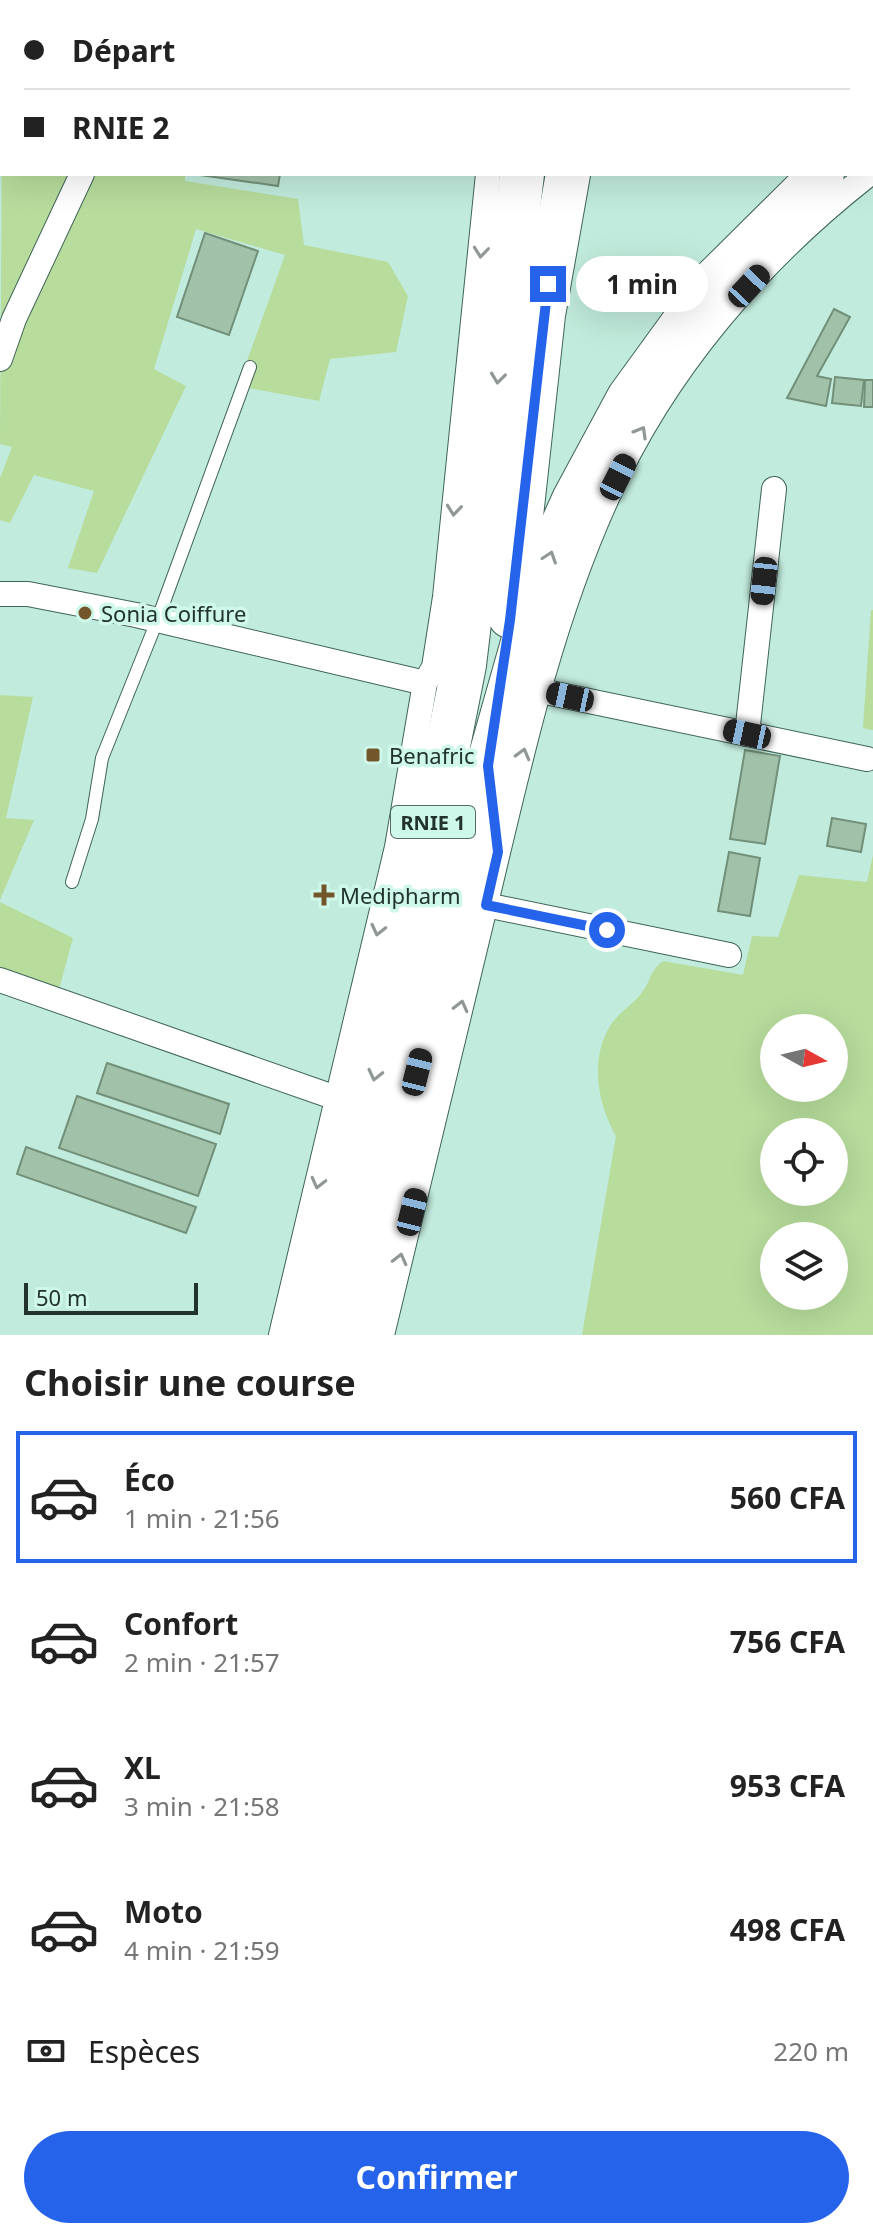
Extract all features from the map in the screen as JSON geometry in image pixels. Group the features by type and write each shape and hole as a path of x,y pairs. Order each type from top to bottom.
{"highway":[{"name":"RNIE 1","path":"312,1335 419,891 461,680 522,176"},
{"path":"516,231 531,176"},
{"path":"498,852 488,766 510,620 543,315 568,176"},
{"name":"RNIE 1","path":"354,1335 488,766 552,549 629,398 714,281 810,186"}],"street":[{"path":"0,359 14,319 81,176"},
{"path":"281,1335 397,847 425,683 434,667 445,597 488,176"},
{"path":"382,1335 498,852 541,691 568,597 607,498 640,434 716,321 775,258 867,176"},
{"path":"747,734 774,489"},
{"path":"0,594 28,594 157,621 425,683"},
{"path":"541,691 867,759"},
{"path":"486,905 729,955"},
{"path":"0,980 339,1099"}],"lane":[{"path":"72,882 92,819 102,758 157,621 250,367"}],"green space":[{"path":"2,176 185,176 185,181 298,199 304,245 388,262 408,296 396,352 330,359 319,401 238,386 285,255 196,229 154,369 186,386 97,573 68,568 94,491 34,475 10,523 0,520 0,478 12,447 0,444"},
{"path":"873,610 873,730 863,728"},
{"path":"0,695 33,697 6,818 34,820 0,900"},
{"path":"873,855 873,1335 582,1335 616,1136 604,1109 598,1080 600,1050 605,1036 612,1023 640,995 663,961 743,975 752,936 778,937 799,875 867,882"},
{"path":"0,902 73,938 55,1004 0,989"}],"building":[{"path":"207,176 280,176 278,186"},
{"path":"205,233 258,251 229,335 177,317"},
{"path":"834,309 850,317 817,376 831,379 826,406 787,398"},
{"path":"835,377 864,380 861,406 832,403"},
{"path":"865,380 873,380 873,407 864,407"},
{"path":"745,750 780,756 765,844 730,839"},
{"path":"832,818 866,824 861,852 827,846"},
{"path":"729,852 760,858 750,916 718,911"},
{"path":"107,1063 229,1104 220,1134 97,1093"},
{"path":"77,1096 216,1144 198,1196 59,1148"},
{"path":"26,1147 196,1207 186,1233 17,1174"}],"place":[{"name":"Sonia Coiffure","path":"85,613"},
{"name":"Benafric","path":"373,755"},
{"name":"Medipharm","path":"324,895"}],"route":[{"path":"548,284 510,620 488,766 498,852 486,905 607,930"}]}
